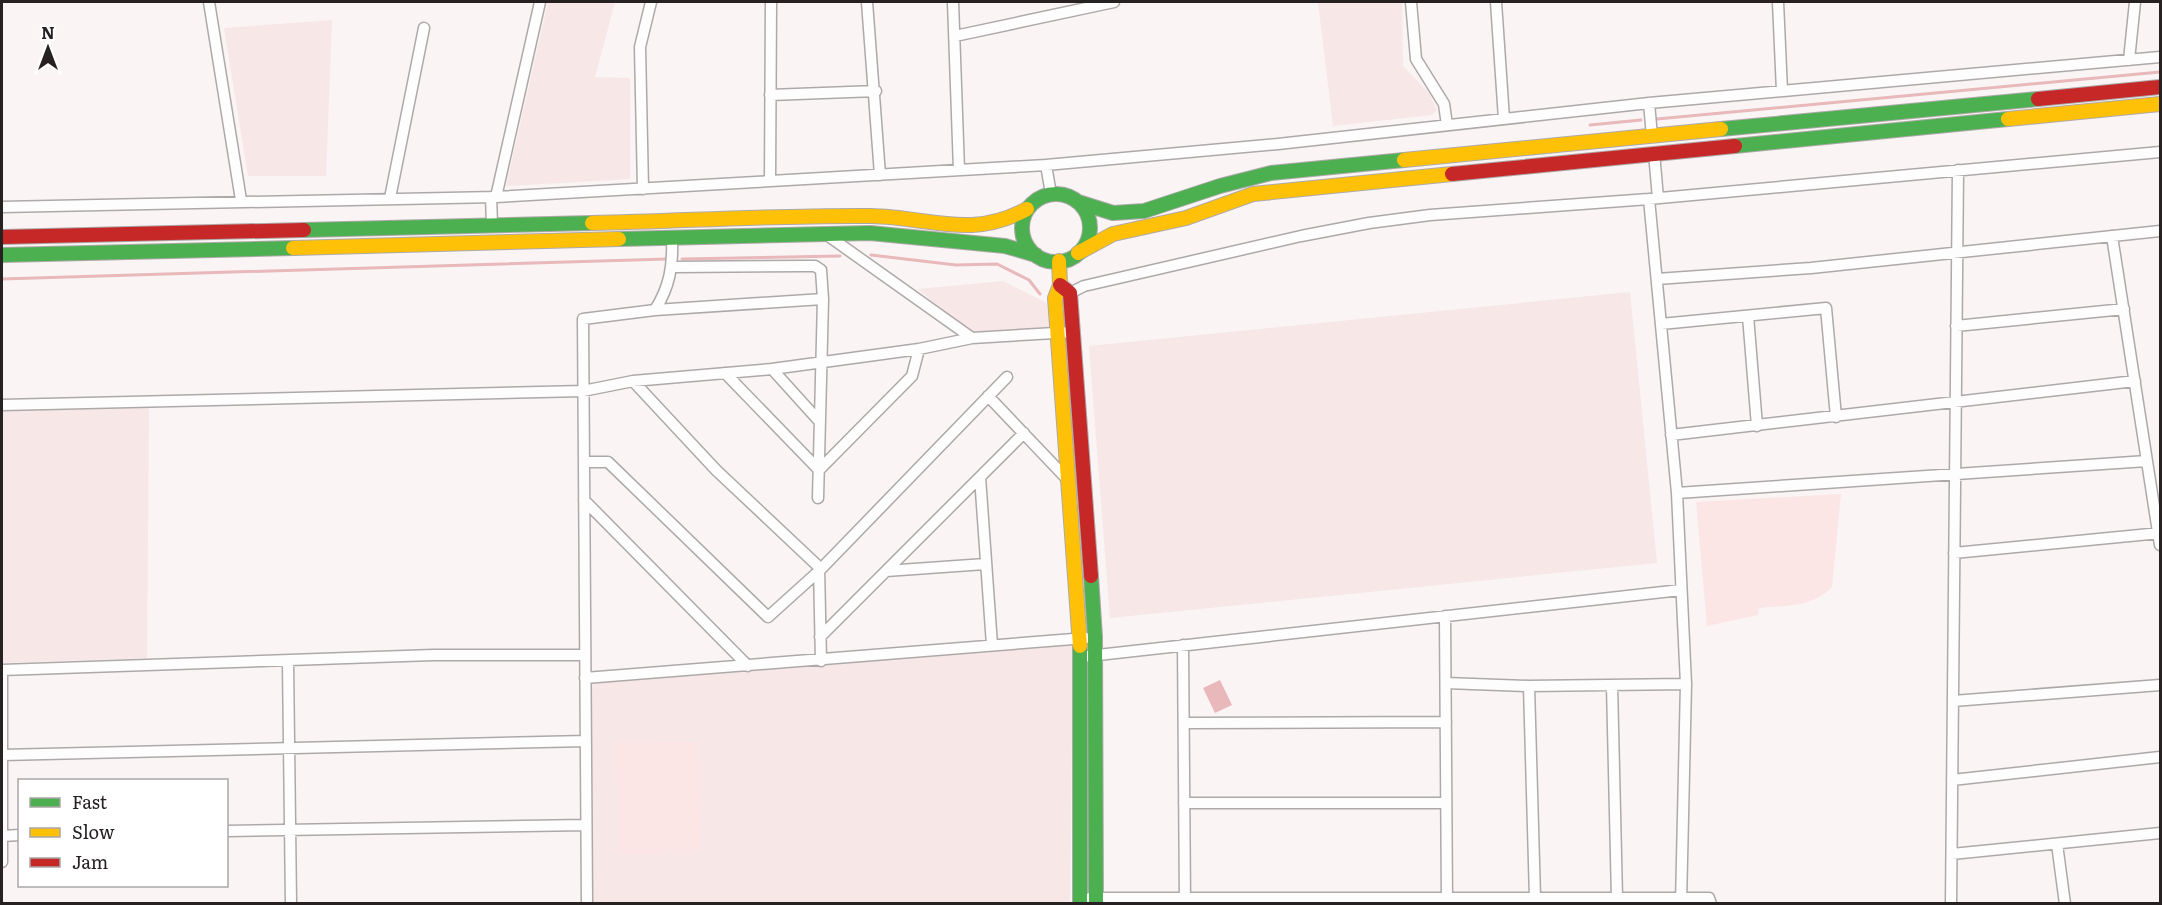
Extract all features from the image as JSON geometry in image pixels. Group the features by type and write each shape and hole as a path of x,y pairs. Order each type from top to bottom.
{"main road":[{"path":"1036,255 1027,244 1022,223 1028,210 1037,200 1051,194 1065,195 1078,202 1113,213 1144,211 1271,173 2160,87"},
{"path":"2,255 870,233 956,244 998,244 1020,248 1045,260 1059,261 1113,234 1186,218 1252,194 2160,104"},
{"path":"1078,202 1088,216 1090,226 1087,240 1078,253"},
{"path":"2,237 873,216 982,227 1005,223 1028,210"},
{"path":"1059,261 1072,332 1095,638 1096,901"},
{"path":"1065,289 1055,298 1080,639 1080,901"}],"street":[{"path":"209,2 242,200"},
{"path":"492,224 493,197 540,2"},
{"path":"643,189 640,47 651,2"},
{"path":"770,181 771,2"},
{"path":"867,2 876,91 880,175"},
{"path":"954,2 959,170"},
{"path":"955,36 1114,2"},
{"path":"1411,2 1416,59 1444,104 1448,125"},
{"path":"1496,2 1504,119"},
{"path":"1778,2 1782,91"},
{"path":"2129,60 2135,2"},
{"path":"390,198 424,28"},
{"path":"2,207 242,200 493,197 1046,165 1649,103 2160,57"},
{"path":"770,95 876,91"},
{"path":"1649,103 1652,136"},
{"path":"1065,289 1369,223 1483,210 1654,198 2160,152"},
{"path":"1654,153 1657,279 1677,493 1686,684 1681,901"},
{"path":"1046,165 1051,194"},
{"path":"1951,903 1958,170"},
{"path":"1657,279 1811,268 2160,231"},
{"path":"827,235 972,338"},
{"path":"1954,553 2160,537 2112,236"},
{"path":"655,310 667,292 673,267 672,238"},
{"path":"673,267 815,266 821,270 823,298 818,498"},
{"path":"586,903 583,319 655,310 823,298"},
{"path":"1661,324 1827,309 1836,417"},
{"path":"1956,326 2124,309"},
{"path":"1748,316 1757,426"},
{"path":"2,405 583,391 633,381 772,369 919,349 972,338 1072,332"},
{"path":"819,470 912,376 919,349"},
{"path":"772,369 819,421"},
{"path":"724,373 819,470"},
{"path":"584,462 608,462 765,616 774,614 819,571 1007,376"},
{"path":"633,381 716,470 819,567 821,661"},
{"path":"1671,435 2135,381"},
{"path":"988,396 1067,479"},
{"path":"820,637 1023,433"},
{"path":"1677,493 2147,461"},
{"path":"980,477 992,645"},
{"path":"584,500 748,666"},
{"path":"886,571 985,564"},
{"path":"1080,657 1681,590"},
{"path":"1445,616 1447,901"},
{"path":"585,678 1095,638"},
{"path":"1183,645 1185,901"},
{"path":"2,862 2,670 288,662 433,655 585,655"},
{"path":"288,662 291,903"},
{"path":"1446,683 1529,686 1686,684"},
{"path":"1612,685 1617,898"},
{"path":"1529,686 1535,898"},
{"path":"1953,701 2160,686"},
{"path":"1184,723 1446,722"},
{"path":"2,755 585,741"},
{"path":"1952,780 2160,757"},
{"path":"1184,803 1446,803"},
{"path":"228,831 586,825"},
{"path":"1952,855 2160,833"},
{"path":"2,836 18,835"},
{"path":"2057,844 2066,903"},
{"path":"1080,901 1447,901 1535,898 1681,901 1709,898 1711,903"}],"shaded area":[{"path":"548,2 615,2 595,77 630,78 630,179 506,186"},
{"path":"1318,2 1402,2 1403,66 1429,93 1437,110 1432,115 1333,126"},
{"path":"332,20 326,176 248,176 224,28"},
{"path":"1003,281 1047,303 1049,330 971,335 918,289"},
{"path":"1630,292 1657,563 1110,618 1089,346"},
{"path":"149,406 147,658 2,663 2,411"},
{"path":"1841,494 1832,587 1816,599 1807,602 1759,608 1758,615 1707,626 1696,502"},
{"path":"1073,641 1070,903 592,903 591,682"},
{"path":"1220,680 1232,705 1215,713 1203,688"},
{"path":"699,742 700,853 618,854 616,743"}],"waterway":[{"path":"1657,119 2160,72"},
{"path":"1590,125 1641,120"},
{"path":"871,255 956,265 997,264 1029,280 1040,294"},
{"path":"682,259 840,256"},
{"path":"2,279 667,259"}],"traffic: fast":[{"path":"1721,129 2038,99"},
{"path":"1735,146 2008,119"},
{"path":"1078,202 1113,213 1144,211 1220,186 1271,173 1404,160"},
{"path":"1056,194 1069,197 1080,204 1087,215 1090,228 1087,241 1080,252 1069,259 1056,262 1043,259 1032,252 1025,241 1022,228 1025,215 1032,204 1043,197 1056,194"},
{"path":"304,230 592,223"},
{"path":"619,239 870,233 1005,246 1036,255"},
{"path":"2,255 293,248"},
{"path":"1091,576 1095,637 1096,904"},
{"path":"1080,646 1080,904"}],"traffic: slow":[{"path":"2008,119 2160,104"},
{"path":"1404,160 1721,129"},
{"path":"1078,253 1113,234 1186,218 1253,194 1452,174"},
{"path":"592,223 871,216 968,225 1006,218 1027,209"},
{"path":"293,248 619,239"},
{"path":"1059,261 1060,285 1055,298 1080,646"}],"traffic: jam":[{"path":"2038,99 2160,87"},
{"path":"1452,174 1735,146"},
{"path":"2,237 304,230"},
{"path":"1060,285 1070,293 1091,576"}]}
